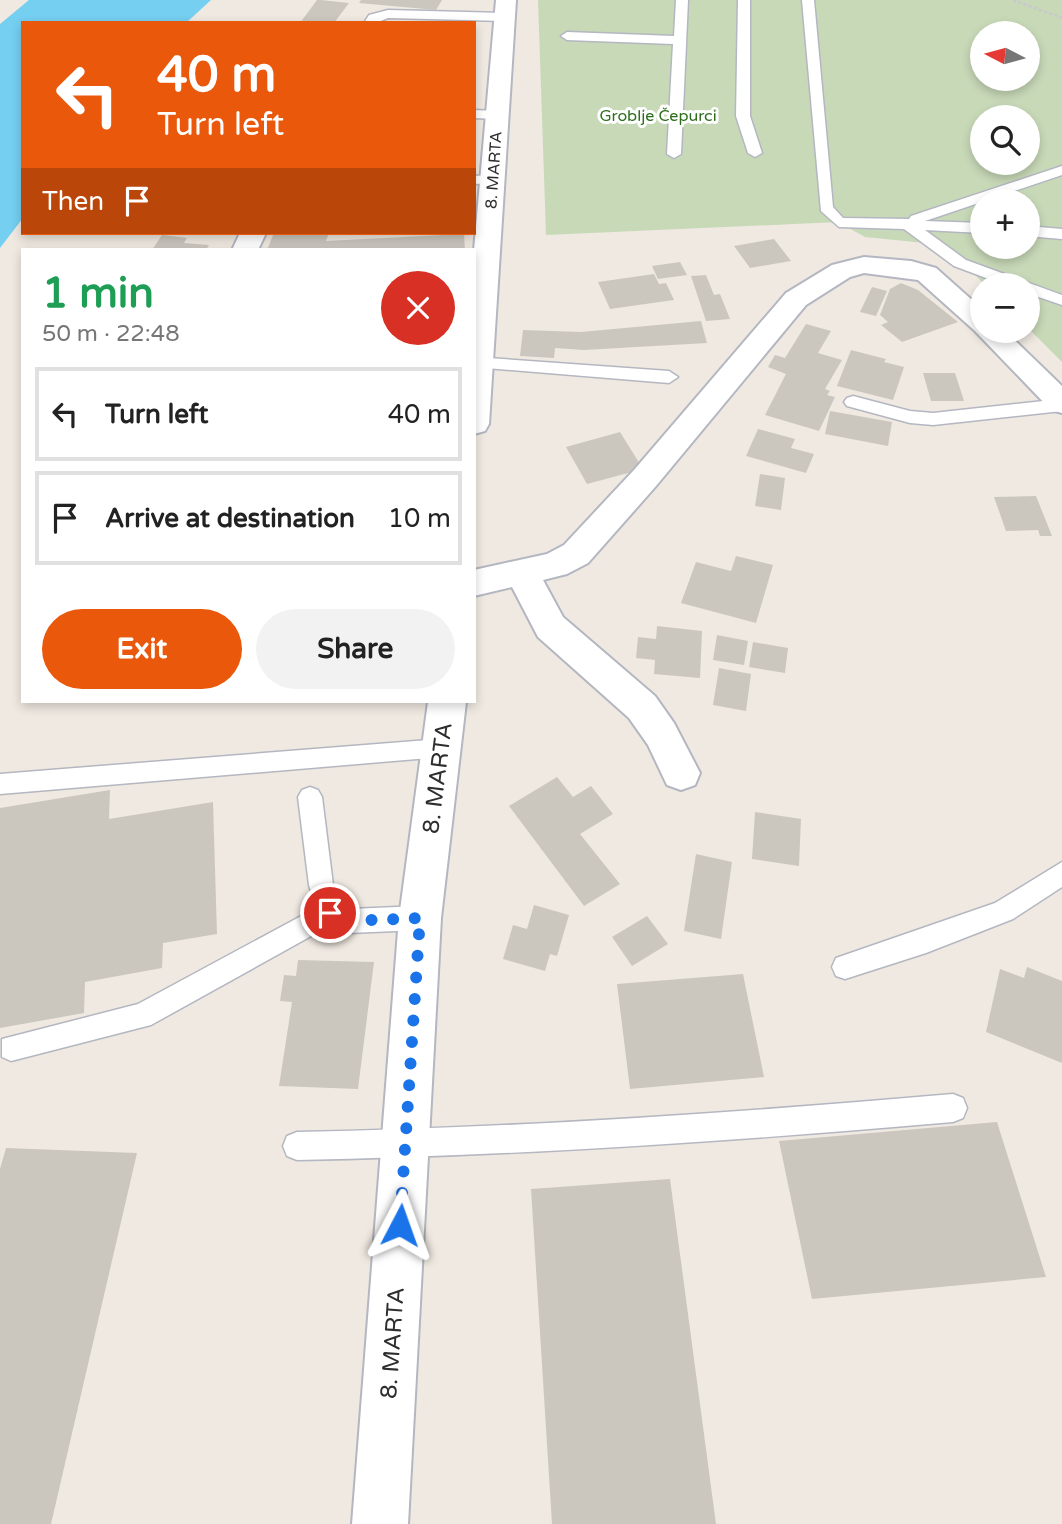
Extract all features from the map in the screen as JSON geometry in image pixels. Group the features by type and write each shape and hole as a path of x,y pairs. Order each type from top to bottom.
{"street":[{"name":"8. MARTA","path":"476,383 486,115 505,9"},
{"path":"476,583 555,565 576,554 645,478 796,299 841,271 864,265 911,269 927,274 970,313"},
{"path":"1001,343 1062,404"},
{"path":"522,573 550,627 642,707 662,734 681,773"},
{"name":"8. MARTA","path":"380,1524 420,918 447,703"}],"lane":[{"path":"674,154 682,0"},
{"path":"744,0 743,116 755,153"},
{"path":"808,0 826,208 839,222 970,227"},
{"path":"371,21 388,14 505,9"},
{"path":"567,36 679,40"},
{"path":"905,223 1062,170"},
{"path":"905,223 960,263 987,273"},
{"path":"1040,232 1062,234"},
{"path":"1040,292 1062,300"},
{"path":"477,362 669,377"},
{"path":"853,402 910,417 933,419 1062,404"},
{"path":"0,784 441,748"},
{"path":"310,797 321,885 330,913 349,921 420,918"},
{"path":"845,967 926,941 1004,911 1062,873"},
{"path":"11,1048 142,1016 330,913"},
{"path":"297,1146 406,1144 710,1129 953,1108"}],"path":[{"path":"1013,0 1062,18"}],"green space":[{"name":"Groblje Čepurci","path":"538,0 1062,0 1062,362 1040,340 1040,273 973,273 945,245 865,237 838,222 546,235"}],"water":[{"path":"29,0 211,0 188,21 21,21 21,221 0,248 0,24"}],"building":[{"path":"317,0 349,3 336,21 301,21"},
{"path":"361,0 442,0 436,10 359,3"},
{"path":"162,235 187,238 184,243 209,245 207,248 153,248"},
{"path":"273,235 328,235 326,241 464,235 465,248 268,248"},
{"path":"774,239 791,261 750,268 734,246"},
{"path":"680,262 687,275 658,279 652,266"},
{"path":"654,274 659,284 666,283 674,300 610,309 598,282"},
{"path":"706,275 714,295 720,294 730,319 706,321 691,276"},
{"path":"901,283 918,290 958,322 902,342 881,325 888,322 880,315 890,289"},
{"path":"872,287 887,291 876,316 860,312"},
{"path":"701,321 707,343 584,350 555,348 554,358 520,356 523,330 581,332"},
{"path":"806,324 831,331 818,353 842,360 825,389 830,391 827,395 835,397 819,431 765,415 786,374 768,367 775,355 785,358"},
{"path":"851,350 886,359 884,362 904,367 893,400 837,386"},
{"path":"923,373 955,373 964,401 931,401"},
{"path":"830,411 892,422 888,446 825,434"},
{"path":"758,429 795,439 791,448 814,454 806,473 746,456"},
{"path":"620,432 643,469 587,484 566,447"},
{"path":"760,474 785,478 781,510 755,506"},
{"path":"1036,496 1052,536 1040,536 1038,530 1006,531 994,497"},
{"path":"736,556 773,565 756,623 681,603 696,562 731,571"},
{"path":"657,626 702,631 700,678 654,674 655,660 636,658 638,637 656,639"},
{"path":"717,635 748,641 744,665 713,660"},
{"path":"753,642 788,648 785,673 749,667"},
{"path":"719,668 751,674 746,711 713,705"},
{"path":"557,777 573,797 591,786 613,814 580,834 620,884 584,906 509,806"},
{"path":"110,790 109,819 213,802 217,934 163,943 162,968 85,982 84,1013 0,1028 0,808"},
{"path":"755,812 801,819 799,866 752,859"},
{"path":"696,854 732,862 721,939 684,931"},
{"path":"534,905 569,915 557,956 550,954 545,971 503,959 513,925 527,929"},
{"path":"647,916 668,944 632,966 612,937"},
{"path":"298,960 374,962 358,1089 279,1086 292,1002 280,1001 284,975 296,976"},
{"path":"1027,967 1062,981 1062,1063 986,1032 1000,969 1024,978"},
{"path":"743,974 764,1077 630,1089 617,984"},
{"path":"997,1122 1046,1277 812,1299 779,1141"},
{"path":"6,1148 137,1153 51,1524 0,1524 0,1169"},
{"path":"670,1179 716,1524 552,1524 531,1189"}],"route":[{"path":"330,913 349,921 420,918 400,1225"}]}
